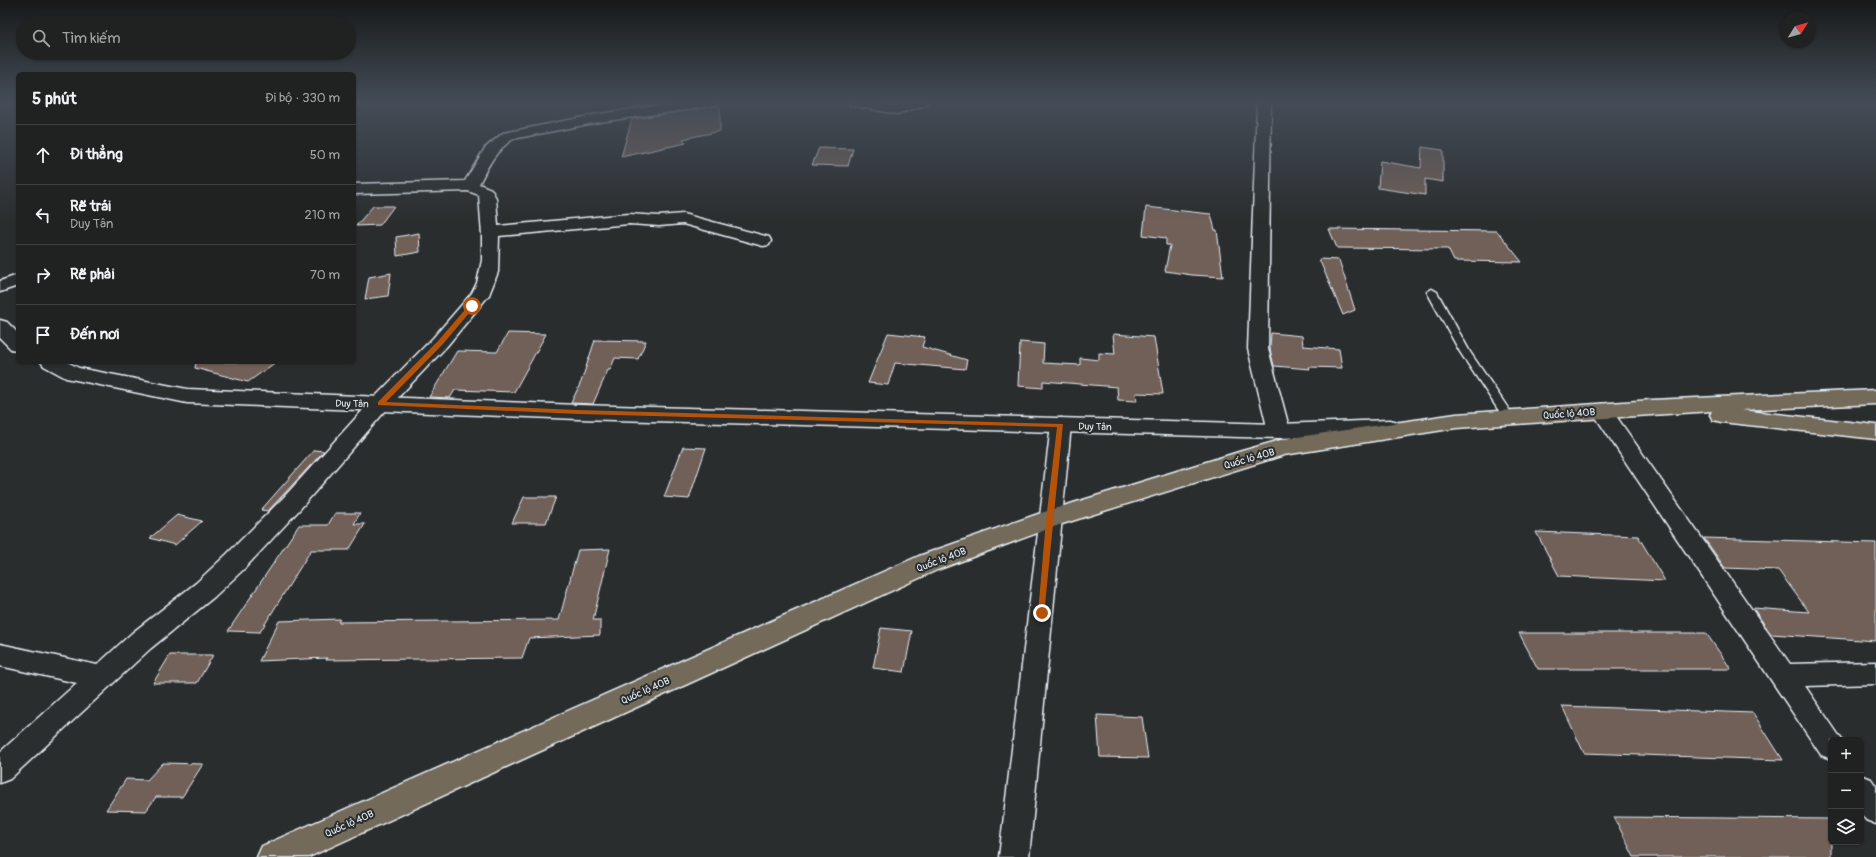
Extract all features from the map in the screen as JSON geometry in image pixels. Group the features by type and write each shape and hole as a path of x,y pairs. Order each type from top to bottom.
{"highway":[{"name":"Quốc lộ 40B","path":"273,857 928,563 1050,520 1284,447 1456,421 1652,407 1876,397"},
{"name":"Quốc lộ 40B","path":"1652,407 1876,432"}],"street":[{"path":"470,186 491,148 498,142"},
{"path":"1263,142 1258,349 1280,431"},
{"path":"0,770 141,641 205,590 235,562 292,503 380,404 440,342 485,287 492,258 488,198 485,192 470,186 356,190"},
{"path":"490,232 629,220 683,219 763,241"},
{"path":"0,287 16,281"},
{"path":"0,326 16,343"},
{"name":"Duy Tân","path":"55,364 73,373 187,396 302,402 578,412 1280,431 1425,426"},
{"path":"1602,411 1694,543 1828,742"},
{"path":"1014,857 1042,613 1050,520 1061,425"},
{"path":"0,655 102,677"},
{"path":"1782,675 1876,673"},
{"path":"1864,793 1876,810"}],"lane":[{"path":"1432,292 1465,352 1509,417"}],"building":[{"path":"625,142 686,143 621,157"},
{"path":"1422,147 1443,150 1443,182 1425,179 1425,195 1378,188 1380,161 1421,168"},
{"path":"819,148 853,149 848,166 812,165"},
{"path":"373,206 394,206 380,225 356,226"},
{"path":"1146,207 1211,214 1215,230 1217,230 1223,277 1192,275 1165,271 1170,245 1166,245 1166,238 1143,235"},
{"path":"1329,229 1497,231 1522,262 1454,261 1448,249 1337,248"},
{"path":"419,233 420,252 397,256 396,237"},
{"path":"1319,259 1339,260 1355,310 1343,315"},
{"path":"391,273 388,296 365,299 369,277"},
{"path":"508,333 546,334 514,392 455,390 450,398 429,397 457,351 497,352"},
{"path":"888,333 925,337 922,347 967,360 965,369 895,363 888,385 868,383"},
{"path":"1271,333 1302,336 1303,346 1339,349 1342,368 1309,367 1310,369 1274,366 1270,349"},
{"path":"1113,334 1154,337 1163,394 1136,393 1137,401 1118,400 1117,387 1043,381 1043,388 1018,386 1020,342 1044,344 1043,363 1080,365 1080,358 1099,360 1099,353 1115,354"},
{"path":"595,340 646,341 638,359 615,358 593,404 571,403 581,382"},
{"path":"196,364 273,364 248,382 195,368"},
{"path":"683,447 706,448 689,499 664,497"},
{"path":"314,450 324,451 268,511 261,510"},
{"path":"524,497 556,497 546,523 512,523"},
{"path":"335,513 360,513 354,524 365,524 349,550 311,550 260,632 228,631 299,525 328,525"},
{"path":"177,515 202,521 175,545 150,538"},
{"path":"1536,532 1638,536 1665,581 1559,576"},
{"path":"1704,538 1876,543 1876,641 1771,634 1753,608 1809,612 1778,570 1725,568"},
{"path":"610,549 593,620 600,620 600,635 529,638 522,658 326,660 327,658 259,661 279,621 340,619 338,622 559,620 578,550"},
{"path":"881,628 912,631 904,672 873,668"},
{"path":"1519,633 1706,633 1731,669 1538,669"},
{"path":"170,655 213,655 197,683 153,683"},
{"path":"1562,706 1753,713 1783,760 1584,753"},
{"path":"1097,715 1142,717 1148,758 1100,757"},
{"path":"163,763 203,764 182,797 156,797 146,811 106,810 126,779 147,780"},
{"path":"1614,817 1828,819 1828,845 1831,845 1831,857 1634,857"}],"route":[{"path":"472,306 440,342 380,404 578,412 1061,425 1050,520 1042,613"}]}
